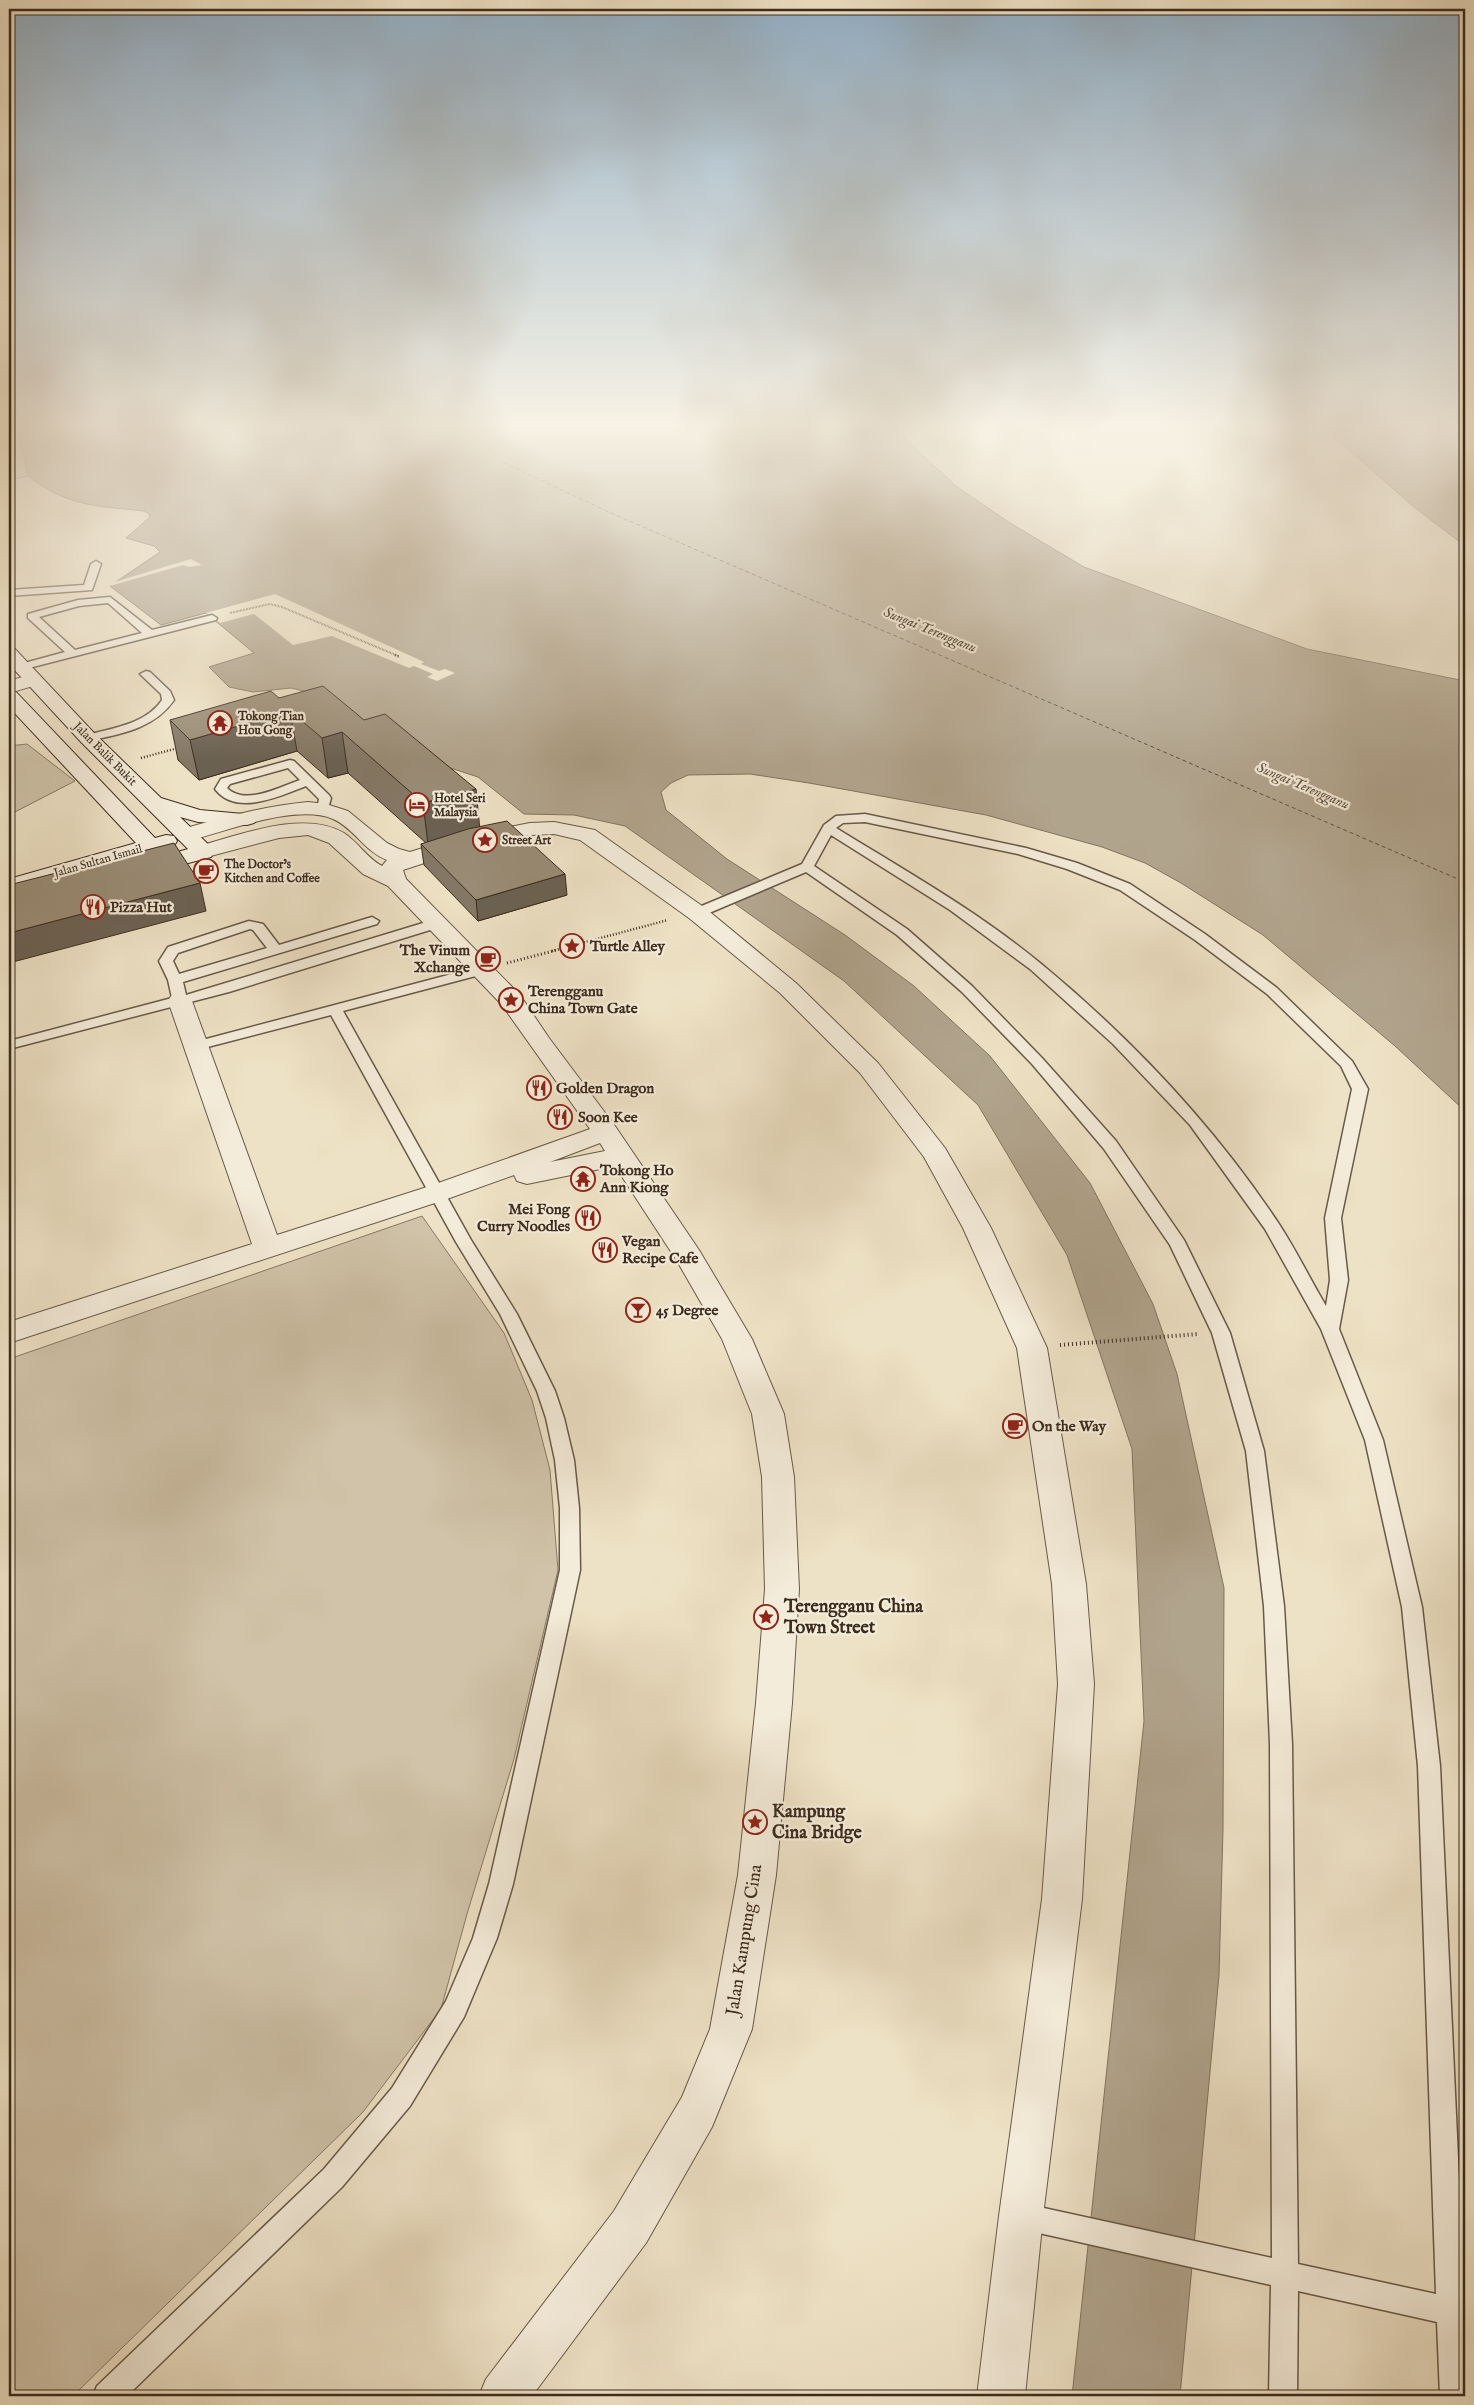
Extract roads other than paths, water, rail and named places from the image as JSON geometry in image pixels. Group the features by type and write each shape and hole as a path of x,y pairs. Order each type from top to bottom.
{"street":[{"path":"9,687 21,667"},
{"name":"Jalan Balik Bukit","path":"21,667 88,738 203,852"},
{"name":"Jalan Balik Bukit","path":"9,696 126,817 166,862"},
{"path":"154,802 198,816 247,819 303,808 324,809 348,819 404,870 465,842 530,828 554,828 587,835 698,913 788,988 869,1068 936,1154 977,1228 1032,1348 1069,1584 1076,1684 1062,1899 1021,2216 1001,2396"},
{"path":"82,865 98,857 117,837 126,817"},
{"name":"Jalan Sultan Ismail","path":"9,886 247,819"},
{"name":"Jalan Kampung Cina","path":"203,852 278,832 308,829 323,832 337,838 371,869 404,870 438,923 511,1000 613,1144 689,1257 738,1338 768,1414 778,1477 782,1589 773,1712 757,1875 731,2029 697,2112 630,2227 503,2396"},
{"name":"Jalan Sultan Ismail","path":"9,906 203,852"},
{"path":"177,991 267,1247"},
{"path":"9,1333 267,1247 437,1193 613,1144"}],"lane":[{"path":"9,593 88,588 96,564"},
{"path":"72,654 32,616 78,604 110,600 150,634"},
{"path":"21,667 212,618"},
{"path":"88,738 140,722 154,716 164,707 168,700 166,693 146,674"},
{"path":"308,781 241,801 229,798 221,789 225,782 290,764 308,781 325,798 324,809"},
{"path":"698,913 807,867 828,828 840,819 865,818 1021,851 1072,866 1125,888 1200,936 1272,991 1348,1064 1360,1090 1333,1218 1338,1280 1330,1329"},
{"path":"828,828 955,907 1034,966 1118,1041 1195,1122 1272,1227 1330,1329 1374,1440 1412,1607 1429,1766 1454,2396"},
{"path":"807,867 902,932 967,988 1037,1061 1110,1145 1173,1236 1221,1333 1255,1451 1274,1606 1280,1744 1285,2274 1283,2396"},
{"path":"177,991 208,969 372,920"},
{"path":"9,1045 177,991 224,989 438,923"},
{"path":"177,991 166,961 173,950 249,925 258,927 275,949"},
{"path":"208,969 224,989"},
{"path":"196,1046 482,970"},
{"path":"107,2396 333,2178 401,2097 455,2009 485,1938 501,1884 570,1570 571,1523 562,1444 544,1389 523,1342 334,1008"},
{"path":"1021,2216 1451,2311"}],"water":[{"name":"Sungai Terengganu","path":"129,535 1031,535 1084,567 1307,649 1465,681 1465,1111 1395,1046 1263,935 1181,883 1145,863 1102,847 986,815 750,774 688,775 671,783 661,792 666,810 727,859 845,935 914,986 990,1056 1090,1183 1153,1304 1177,1374 1224,1588 1223,1829 1219,1975 1180,2396 1072,2396 1144,1721 1132,1449 1067,1255 978,1105 844,981 625,826 574,815 524,814 478,777 438,764 323,696 291,688 253,692 229,687 209,667 254,653 206,613 161,625 110,586 160,552 154,546 126,538"},
{"path":"1451,535 1465,535 1465,546"}],"place":[{"name":"Tokong Tian Hou Gong","path":"220,723"},
{"name":"Hotel Seri Malaysia","path":"417,805"},
{"name":"Street Art","path":"485,840"},
{"name":"The Doctor’s Kitchen and Coffee","path":"206,871"},
{"name":"Pizza Hut","path":"93,907"},
{"name":"Turtle Alley","path":"572,946"},
{"name":"The Vinum Xchange","path":"488,959"},
{"name":"Terengganu China Town Gate","path":"511,1000"},
{"name":"Golden Dragon","path":"539,1088"},
{"name":"Soon Kee","path":"560,1117"},
{"name":"Tokong Ho Ann Kiong","path":"583,1179"},
{"name":"Mei Fong Curry Noodles","path":"588,1218"},
{"name":"Vegan Recipe Cafe","path":"605,1250"},
{"name":"45 Degree","path":"638,1310"},
{"name":"On the Way","path":"1015,1426"},
{"name":"Terengganu China Town Street","path":"766,1617"},
{"name":"Kampung Cina Bridge","path":"755,1822"}]}
